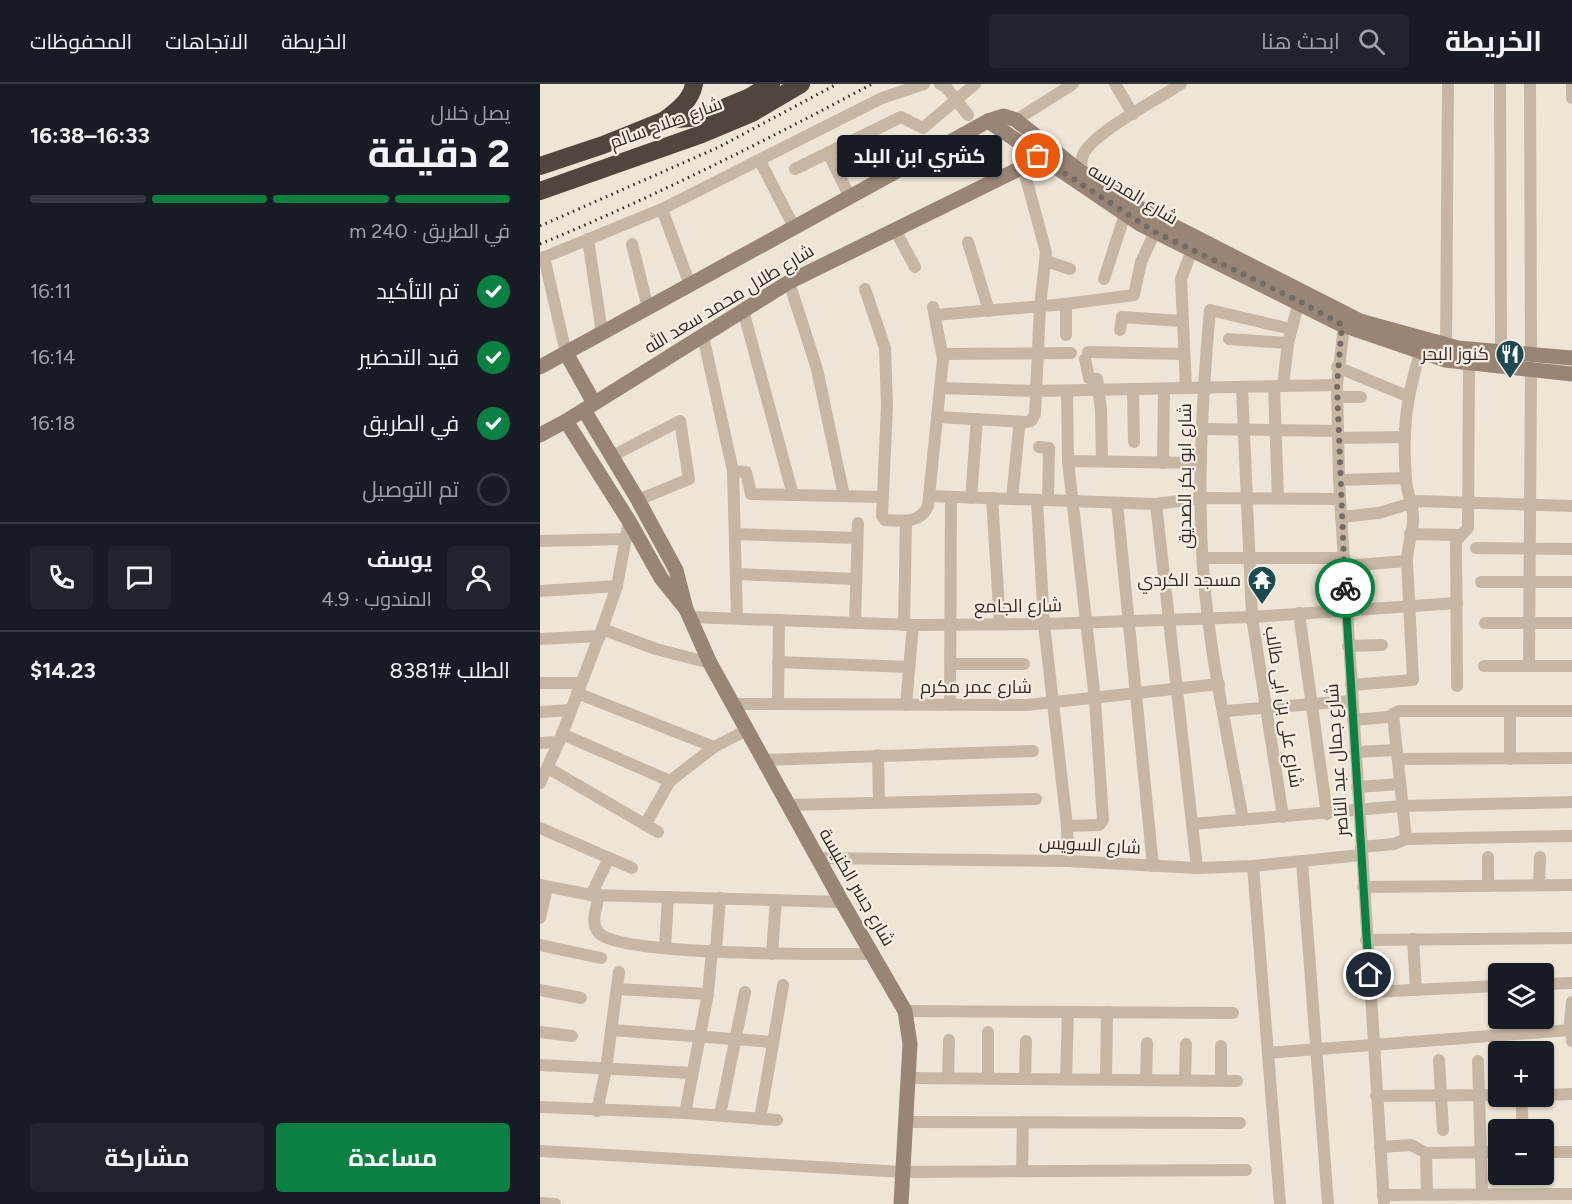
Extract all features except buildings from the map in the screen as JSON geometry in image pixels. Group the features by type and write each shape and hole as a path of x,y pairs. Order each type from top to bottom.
{"highway":[{"path":"659,149 657,123 683,105 692,94 694,84"},
{"name":"شارع صلاح سالم","path":"540,166 657,123 702,117 750,97 771,84"},
{"name":"شارع صلاح سالم","path":"541,192 752,112 801,84"}],"main road":[{"path":"988,121 1004,116 1016,120"},
{"name":"شارع المدرسه","path":"1016,120 1125,214 1155,232 1299,301 1420,353 1501,352 1572,374"},
{"name":"شارع المدرسه","path":"988,121 1038,156 1344,319 1371,324 1445,352 1469,364 1572,358"},
{"name":"شارع طلال محمد سعد الله","path":"540,367 988,121"},
{"name":"شارع طلال محمد سعد الله","path":"540,435 789,282 1023,167 1038,156"},
{"name":"شارع جسر الكنيسة","path":"566,353 612,456 676,570 688,613 710,663 817,858 905,1011 910,1033 901,1204"},
{"name":"شارع جسر الكنيسة","path":"566,421 629,521 661,578 688,613"}],"street":[{"path":"566,353 542,258 663,209 882,98 924,84"},
{"path":"940,84 968,115"},
{"path":"795,169 901,117 923,128 975,84"},
{"path":"1016,120 1073,84"},
{"path":"1114,84 1133,114"},
{"path":"1082,179 1082,158 1088,147 1133,114 1180,84"},
{"path":"1445,352 1448,84"},
{"path":"1500,84 1501,352"},
{"path":"1529,666 1530,84"},
{"path":"1572,84 1572,98"},
{"path":"828,153 849,197"},
{"path":"760,161 794,227"},
{"path":"1012,499 1018,429 1021,424 1035,417 1040,307 1046,261 1046,252 1023,167"},
{"path":"663,209 690,285"},
{"path":"1104,279 1125,214"},
{"path":"895,230 915,267"},
{"path":"865,289 885,348 887,406 882,519 906,521 923,514 929,496 943,354 934,311 989,311 1040,307 1134,295 1141,262 1155,232"},
{"path":"588,239 602,333"},
{"path":"968,242 989,311"},
{"path":"632,244 648,308"},
{"path":"1186,388 1182,321 1175,279 1192,250"},
{"path":"1046,261 1070,269"},
{"path":"789,282 817,369 844,496"},
{"path":"1278,498 1276,430 1279,386 1299,301"},
{"path":"1066,304 1066,335"},
{"name":"شارع ابو بكر الصديق","path":"1243,820 1208,618 1200,498 1203,388 1210,309 1292,329"},
{"path":"743,310 793,495"},
{"path":"1120,330 1122,318 1182,321"},
{"name":"شارع جمال عبد الناصر","path":"1344,319 1337,367 1339,480 1384,1200"},
{"path":"703,336 733,471 737,618"},
{"path":"1229,339 1288,343"},
{"path":"943,354 1071,353"},
{"path":"1351,686 1413,681 1407,561 1413,522 1406,478 1405,437 1407,396 1420,353"},
{"path":"1102,461 1097,379 1089,378 1086,356 1184,354"},
{"path":"1457,686 1456,541 1468,528 1469,364"},
{"path":"1337,367 1407,396"},
{"path":"1185,368 1204,370"},
{"path":"940,388 1067,391 1279,386 1337,391 1361,397"},
{"name":"شارع على بن ابى طالب","path":"1242,387 1245,498 1252,617 1283,817"},
{"path":"1133,389 1134,442"},
{"path":"1163,463 1164,389"},
{"path":"1067,391 1068,461 1095,699 1103,823 1067,826"},
{"path":"937,417 1026,422"},
{"path":"971,498 977,419"},
{"path":"612,456 680,421 689,479 638,500"},
{"path":"1202,429 1276,430 1405,437"},
{"path":"1039,447 1049,448 1042,500 1044,624 1067,826 1068,861"},
{"path":"1068,461 1201,463"},
{"path":"733,471 746,471 751,494 882,498"},
{"path":"1339,480 1406,478"},
{"path":"929,496 1156,504 1200,498 1340,499"},
{"path":"950,705 951,497"},
{"path":"992,498 1000,624"},
{"path":"1117,502 1153,866"},
{"path":"1341,517 1380,513 1409,503 1468,502 1572,506"},
{"path":"1156,504 1197,868"},
{"path":"540,783 601,633 616,586 629,521"},
{"path":"906,521 909,667 906,705"},
{"path":"855,623 858,524"},
{"path":"735,534 857,538"},
{"path":"1410,534 1460,535"},
{"path":"540,541 626,539"},
{"path":"1476,548 1572,549"},
{"path":"1204,558 1343,562 1407,561"},
{"path":"736,574 856,579"},
{"path":"1480,582 1572,582"},
{"path":"540,591 616,586"},
{"name":"شارع الجامع","path":"688,613 737,618 908,625 1044,624 1252,617 1456,603"},
{"path":"1299,613 1327,814"},
{"path":"778,704 779,620"},
{"path":"1485,623 1572,623"},
{"path":"540,639 601,633 710,663"},
{"path":"1348,646 1382,645"},
{"path":"778,662 909,667"},
{"path":"951,664 1024,664"},
{"path":"1484,666 1572,666"},
{"path":"540,683 579,688 714,747"},
{"name":"شارع عمر مكرم","path":"732,704 1053,704 1219,684"},
{"path":"1224,711 1352,701"},
{"path":"540,712 570,710"},
{"path":"1510,711 1510,759"},
{"path":"1353,720 1385,718 1393,714 1572,711"},
{"path":"1393,714 1406,839"},
{"path":"645,825 670,781 714,747 747,730"},
{"path":"540,743 560,738 670,781"},
{"path":"763,760 1033,751"},
{"path":"1355,752 1510,759 1572,758"},
{"path":"878,755 879,802"},
{"path":"548,768 658,832"},
{"path":"1357,787 1400,784"},
{"path":"788,805 1036,799"},
{"path":"1192,824 1402,806 1572,802"},
{"path":"540,828 632,868"},
{"name":"شارع السويس","path":"817,858 1068,861 1197,868 1302,861 1361,851 1406,839 1572,836"},
{"path":"1488,857 1488,886"},
{"path":"1539,857 1539,885"},
{"path":"609,858 595,895 594,920 600,934 607,938 665,948 772,954 873,954"},
{"path":"1302,861 1328,1204"},
{"path":"1253,866 1280,1204"},
{"path":"1363,887 1572,885"},
{"path":"540,918 543,887 595,895 842,902"},
{"path":"665,948 668,897"},
{"path":"685,1113 708,994 720,898"},
{"path":"772,954 776,900"},
{"path":"1366,940 1572,938"},
{"path":"1413,939 1416,990"},
{"path":"540,945 601,958"},
{"path":"597,1111 606,1069 619,972"},
{"path":"1554,984 1572,983"},
{"path":"760,1119 783,985"},
{"path":"1370,992 1488,986"},
{"path":"617,989 708,994"},
{"path":"540,990 581,998"},
{"path":"720,1115 745,992"},
{"path":"1268,1053 1373,1044 1571,1035 1572,1002"},
{"path":"905,1011 1233,1013"},
{"path":"1066,1079 1068,1012"},
{"path":"1106,1079 1107,1012"},
{"path":"612,1030 773,1042"},
{"path":"540,1032 572,1036"},
{"path":"988,1032 988,1078"},
{"path":"948,1078 949,1040"},
{"path":"1025,1079 1026,1041"},
{"path":"1146,1080 1147,1043"},
{"path":"1185,1080 1186,1044"},
{"path":"1221,1046 1221,1080"},
{"path":"1439,1060 1443,1130"},
{"path":"1478,1061 1482,1194"},
{"path":"540,1065 692,1073"},
{"path":"909,1078 1237,1081"},
{"path":"1554,1095 1572,1094"},
{"path":"1376,1096 1488,1095"},
{"path":"540,1107 685,1113 777,1120"},
{"path":"907,1122 1240,1123"},
{"path":"1022,1171 1023,1122"},
{"path":"1380,1147 1413,1146 1426,1153 1488,1152"},
{"path":"540,1151 903,1172 1246,1170"},
{"path":"1554,1152 1572,1152"},
{"path":"1426,1153 1427,1195"},
{"path":"1384,1200 1427,1195 1572,1194"},
{"path":"540,1203 555,1204"}],"railway":[{"path":"540,226 719,147 837,84"},
{"path":"540,244 708,168 872,84"}],"way so far":[{"path":"1038,156 1140,224 1299,301 1342,325 1337,385 1345,588"}],"place":[{"name":"كشري ابن البلد","path":"1038,156"},
{"name":"كنوز البحر","path":"1510,380"},
{"name":"مسجد الكردي","path":"1262,606"}],"route":[{"path":"1345,588 1369,975"}]}
